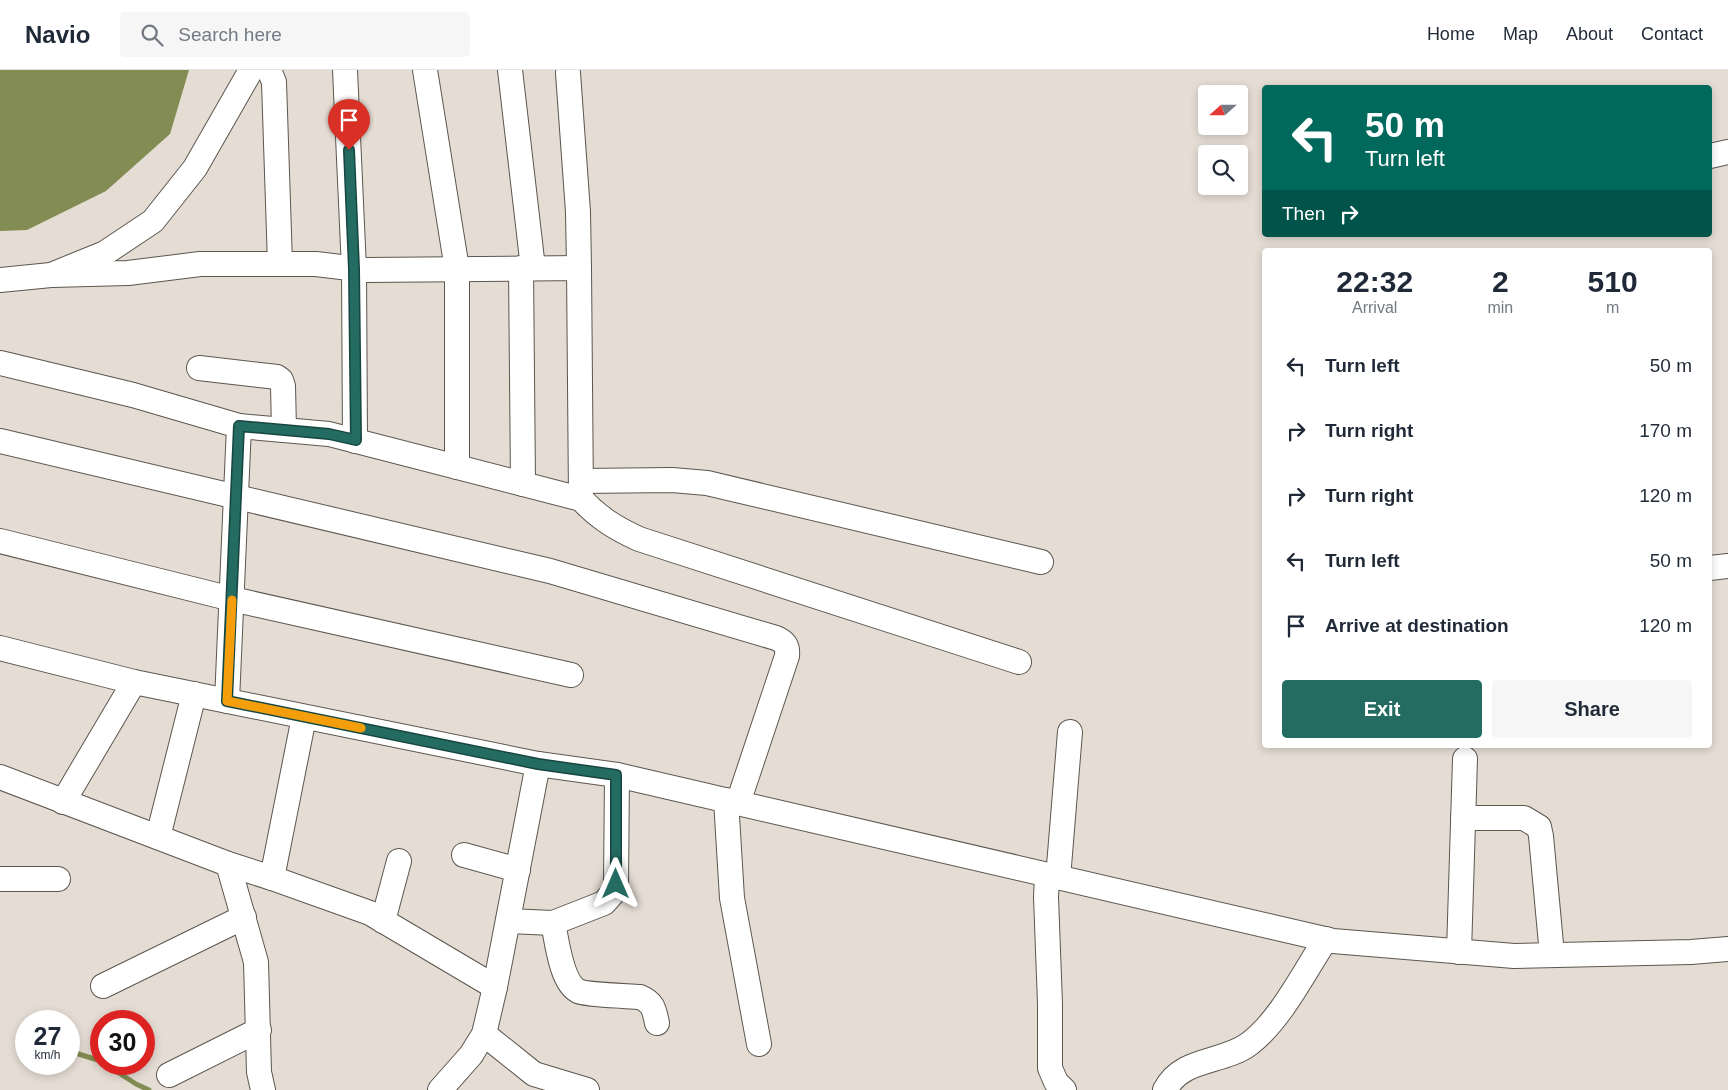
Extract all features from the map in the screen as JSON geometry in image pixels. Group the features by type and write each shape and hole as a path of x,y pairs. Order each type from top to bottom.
{"street":[{"path":"51,275 105,253 153,221 195,168 251,70"},
{"path":"269,70 274,82 280,264"},
{"path":"345,70 354,269 356,440"},
{"path":"425,70 458,269 457,467"},
{"path":"510,70 527,268 523,484"},
{"path":"568,73 578,212 581,490 602,519 616,529 639,539 1019,662"},
{"path":"1712,156 1728,152"},
{"path":"0,280 51,275 128,273 200,264 316,264 366,270 579,268"},
{"path":"0,363 134,395 239,426 329,434 523,484 581,490 672,480 707,483 1041,562"},
{"path":"199,368 277,377 282,380 284,386 284,430"},
{"path":"227,701 239,426"},
{"path":"0,441 550,571 776,638 784,642 788,648 787,656 732,802 732,898 759,1044"},
{"path":"0,541 232,598 571,675"},
{"path":"1712,568 1728,566"},
{"path":"0,648 134,682 538,764 616,775 1326,939 1514,956 1691,952 1728,949"},
{"path":"63,802 134,682"},
{"path":"158,836 194,694"},
{"path":"272,878 304,717"},
{"path":"1064,1090 1056,1082 1050,1068 1046,897 1053,876 1070,732"},
{"path":"1459,952 1465,759"},
{"path":"441,1090 471,1055 484,1034 495,987 538,764"},
{"path":"508,921 553,923 604,903 612,894 616,884 616,775"},
{"path":"0,777 228,864 370,913 495,987"},
{"path":"1463,818 1524,818 1539,828 1552,955"},
{"path":"464,856 518,870"},
{"path":"383,921 399,861"},
{"path":"228,864 256,962 259,1072 263,1090"},
{"path":"0,879 58,879"},
{"path":"103,986 244,917"},
{"path":"553,923 564,973 569,984 579,991 640,997 649,1001 657,1023"},
{"path":"1165,1090 1170,1080 1187,1067 1222,1057 1249,1044 1270,1023 1292,995 1326,939"},
{"path":"170,1075 259,1030"},
{"path":"484,1034 534,1074 587,1090"}],"shaded area":[{"path":"0,70 189,70 170,134 106,191 27,230 0,231"}],"waterway":[{"path":"80,1054 90,1058"},
{"path":"122,1075 149,1090"}],"slow traffic":[{"path":"232,600 227,701 361,728"}],"route":[{"path":"349,150 354,269 356,440 329,434 239,426 227,701 538,764 616,775 616,884"}]}
